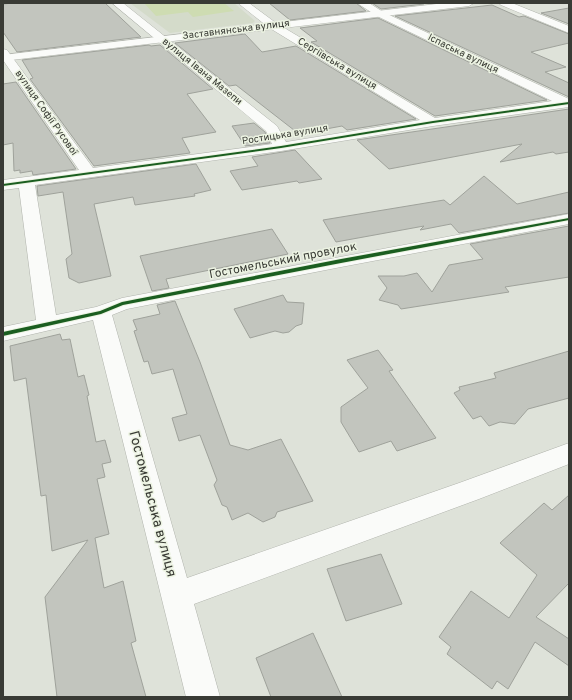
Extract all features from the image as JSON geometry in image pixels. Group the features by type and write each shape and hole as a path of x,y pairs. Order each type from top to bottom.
{"street":[{"name":"вулиця Івана Мазепи","path":"117,3 272,129 281,147"},
{"name":"Сергіївська вулиця","path":"243,3 272,25 433,122"},
{"name":"Іспаська вулиця","path":"362,3 380,14 567,103"},
{"name":"Заставнянська вулиця","path":"4,56 469,3"},
{"path":"504,3 569,30"},
{"name":"вулиця Софії Русової","path":"4,56 89,174"},
{"name":"Ростицька вулиця","path":"3,185 281,147 433,122 567,103"},
{"path":"26,182 47,324"},
{"name":"Гостомельський провулок","path":"3,334 101,312 138,300 569,219"},
{"name":"Гостомельська вулиця","path":"101,312 203,697"},
{"path":"177,596 469,491 569,453"}],"shaded area":[{"path":"130,3 234,3 255,21 253,23 170,33"}],"green space":[{"path":"144,3 224,3 234,11 193,17 188,12 156,16"}],"building":[{"path":"105,3 141,37 17,52 3,32 3,4"},
{"path":"269,3 356,3 366,11 290,20"},
{"path":"372,3 424,3 424,4 381,9"},
{"path":"492,5 519,17 524,16 569,34 569,43 531,52 566,67 545,72 569,83 569,97 395,16"},
{"path":"569,8 569,24 541,13"},
{"path":"378,18 547,100 435,116 311,42 317,41 300,28"},
{"path":"245,34 262,52 296,46 416,119 347,130 342,126 299,134 236,85 229,86 175,43"},
{"path":"160,45 213,89 187,94 216,132 182,138 190,153 94,166 30,79 33,78 22,60"},
{"path":"16,82 76,169 33,175 32,171 20,173 20,170 14,171 13,143 3,145 3,84"},
{"path":"569,109 569,152 556,154 553,152 500,162 522,144 389,169 357,140"},
{"path":"254,123 265,132 270,143 245,146 232,126"},
{"path":"295,150 322,179 299,183 297,181 242,190 230,171 258,166 252,157"},
{"path":"196,164 211,190 194,194 195,196 135,205 133,197 94,204 111,276 79,283 69,278 66,259 72,254 63,192 38,196 37,186"},
{"path":"484,176 517,204 569,192 569,213 459,233 451,224 420,230 424,226 336,242 323,220 444,200 450,205"},
{"path":"569,226 569,277 505,287 509,292 401,309 398,305 379,300 387,288 378,276 404,276 417,273 432,292 449,265 483,259 470,244"},
{"path":"272,229 288,254 166,279 169,288 152,291 140,256"},
{"path":"283,295 287,302 304,303 302,324 296,326 289,332 283,333 275,331 250,338 234,309"},
{"path":"175,301 200,362 230,445 248,450 281,439 313,501 277,512 275,517 263,522 248,513 232,520 227,507 222,505 214,485 217,480 200,435 179,441 172,418 187,414 173,369 152,374 148,361 144,362 134,331 137,330 133,320 160,314 157,305"},
{"path":"60,334 62,340 70,339 78,377 84,375 89,395 87,396 96,442 105,440 111,462 102,464 105,477 97,479 109,534 95,538 104,588 123,581 136,641 131,643 146,697 57,697 45,597 88,540 52,551 46,495 41,496 26,378 14,381 10,346"},
{"path":"378,350 393,370 389,371 436,438 397,451 391,441 359,452 341,422 341,407 368,388 347,360"},
{"path":"569,351 569,398 528,409 515,424 500,422 489,426 481,416 473,419 454,393 460,390 459,387 496,378 494,373"},
{"path":"569,495 569,583 536,617 569,639 569,666 535,642 508,689 497,681 492,689 447,654 451,647 439,637 471,591 509,618 537,575 500,543 544,503 552,510"},
{"path":"381,554 402,604 346,621 327,569"},
{"path":"313,633 342,697 271,697 256,658"}],"cycle path":[{"path":"3,185 281,147 433,122 569,103"},
{"path":"3,334 101,312 122,304 341,261 569,219"}]}
